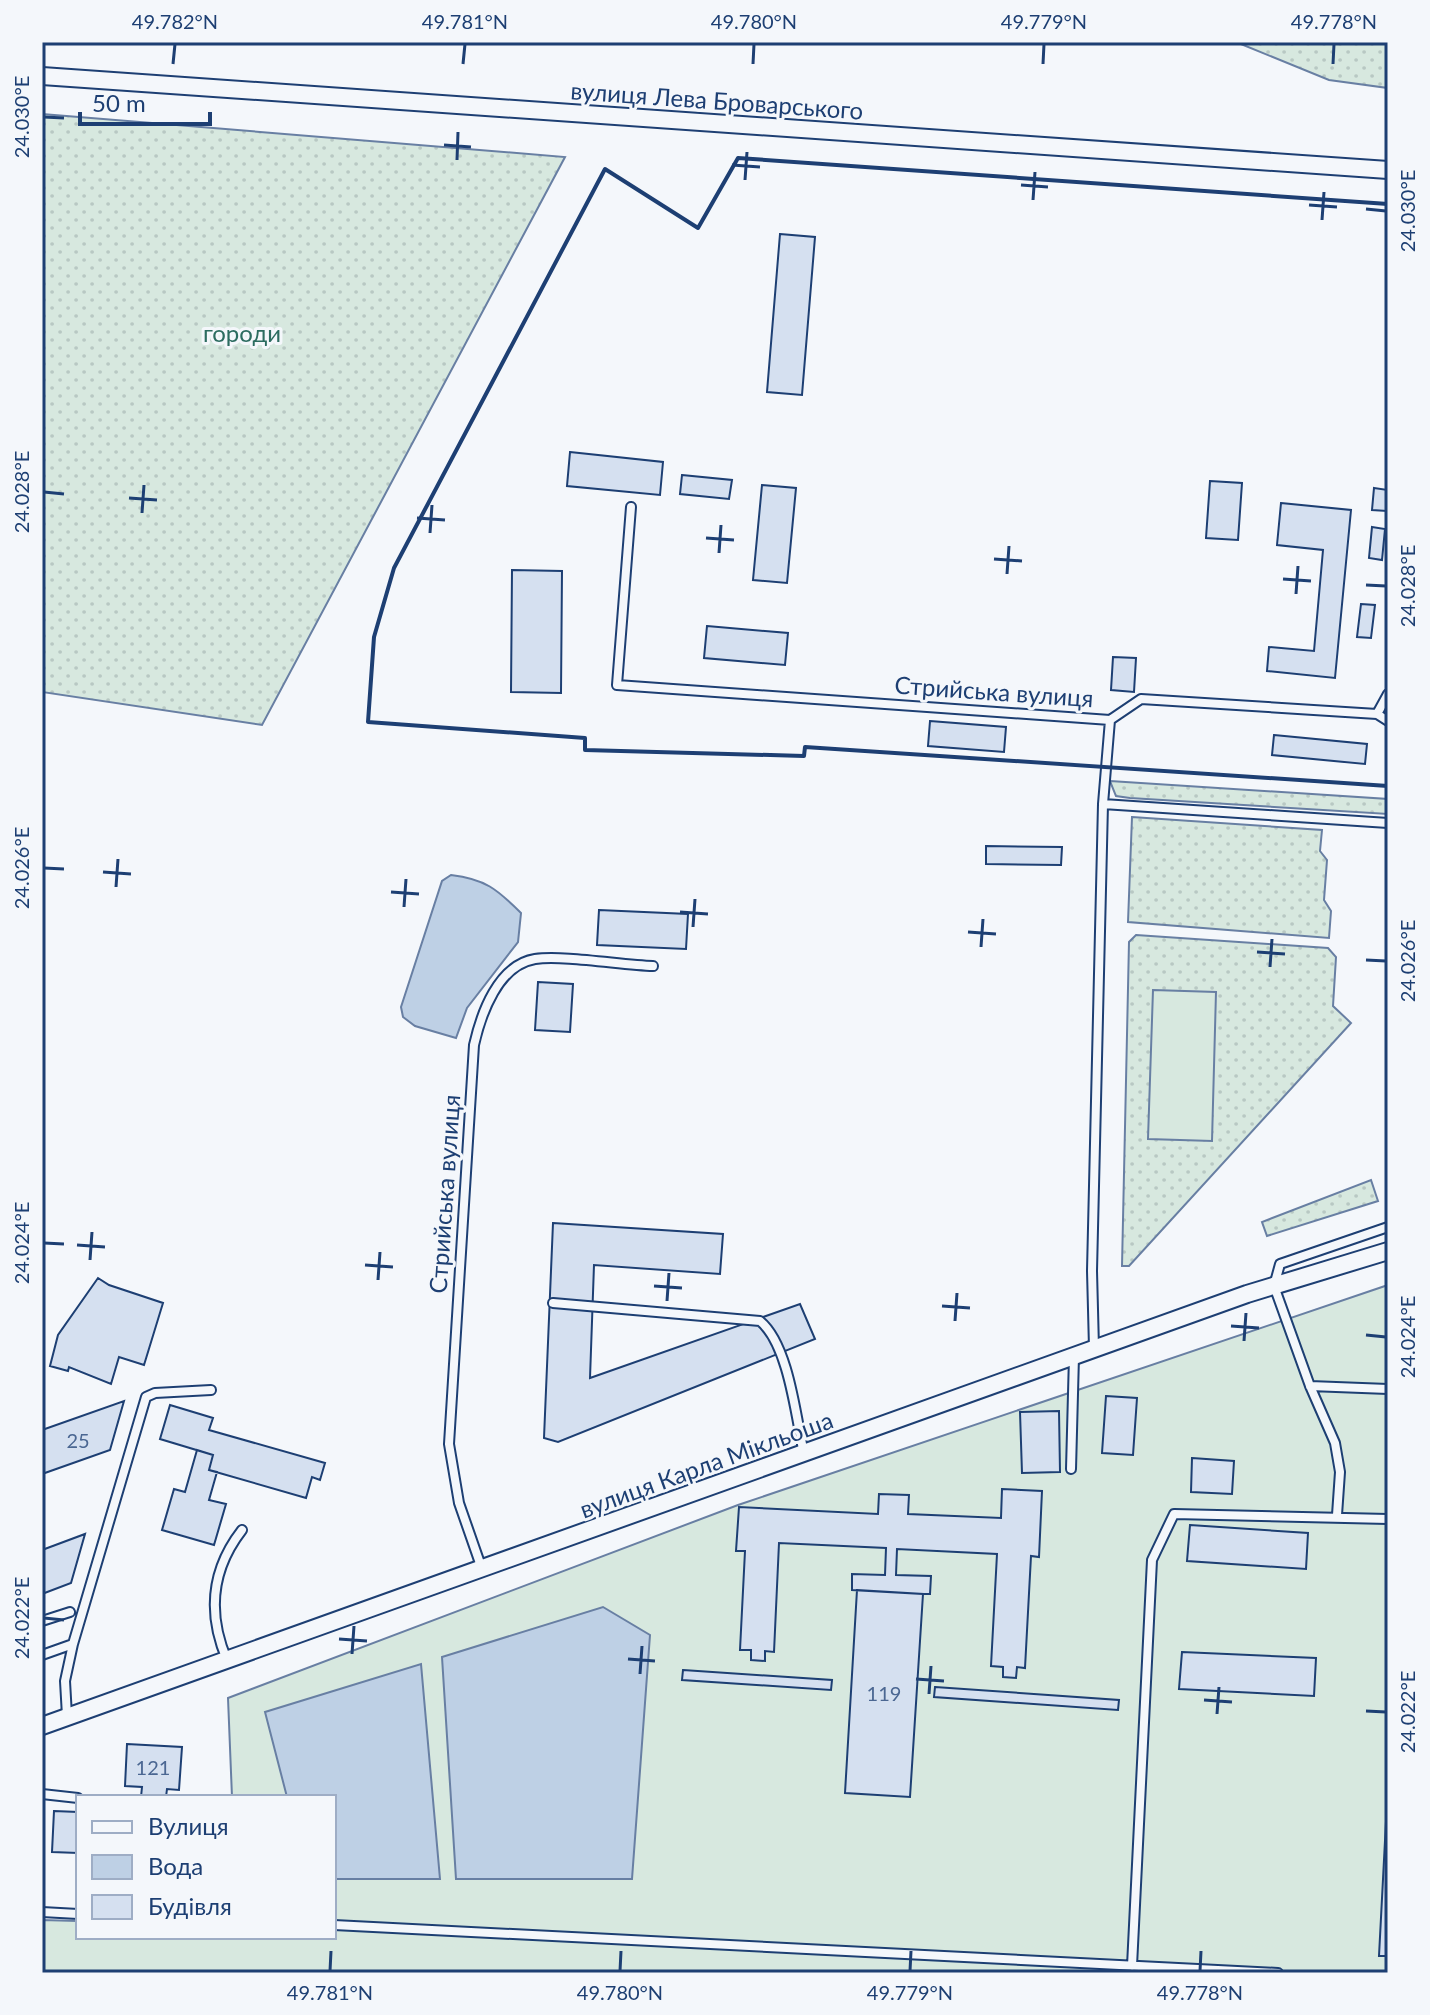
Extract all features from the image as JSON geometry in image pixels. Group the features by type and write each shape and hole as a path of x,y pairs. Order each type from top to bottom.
{"street":[{"name":"вулиця Лева Броварського","path":"42,76 1388,170"},
{"name":"вулиця Карла Мікльоша","path":"42,1726 1074,1355 1274,1286 1388,1251"}],"lane":[{"name":"Стрийська вулиця","path":"631,507 617,685 1110,720 1103,804 1092,1271 1094,1348"},
{"path":"1377,714 1388,694"},
{"path":"1110,720 1141,699 1377,714 1388,721"},
{"path":"1103,804 1388,823"},
{"name":"Стрийська вулиця","path":"482,1570 459,1503 449,1444 474,1045 482,1011 507,976 533,959 653,966"},
{"path":"1337,1515 1340,1472 1335,1443 1310,1386 1274,1286 1280,1264 1388,1227"},
{"path":"553,1303 760,1321 776,1344 787,1373 804,1454"},
{"path":"1071,1469 1074,1355"},
{"path":"1310,1386 1388,1389"},
{"path":"68,1717 65,1681 73,1644 146,1397 155,1393 211,1390"},
{"path":"1132,1966 1152,1560 1174,1514 1337,1515 1388,1519"},
{"path":"227,1661 216,1626 214,1592 218,1569 242,1530"},
{"path":"42,1621 70,1612"},
{"path":"42,1655 73,1644"},
{"path":"42,1794 76,1798"},
{"path":"42,1912 76,1914"},
{"path":"336,1925 1278,1973"}],"green space":[{"path":"1236,42 1388,42 1388,88 1329,80"},
{"name":"городи","path":"42,114 565,157 262,725 42,692"},
{"path":"1110,781 1388,799 1388,814 1130,798 1116,796"},
{"path":"1132,817 1322,830 1320,851 1327,860 1324,900 1331,911 1329,938 1128,922"},
{"path":"1136,935 1328,948 1336,957 1333,1006 1351,1023 1129,1266 1122,1266 1129,942"},
{"path":"1153,990 1216,992 1212,1141 1148,1139"},
{"path":"1371,1180 1378,1201 1267,1236 1262,1222"},
{"path":"1388,1285 1388,1973 42,1973 42,1920 76,1921 76,1939 336,1939 336,1795 232,1795 228,1698 738,1505"}],"water":[{"path":"451,875 490,886 521,913 518,942 467,1008 456,1038 415,1026 403,1017 401,1007 442,881"},
{"path":"603,1607 650,1635 632,1879 456,1879 442,1657"},
{"path":"421,1664 440,1879 336,1879 336,1795 286,1795 265,1712"}],"building":[{"path":"780,234 815,237 802,395 767,392"},
{"path":"570,452 663,462 660,495 567,486"},
{"path":"682,475 732,480 729,499 680,494"},
{"path":"1210,481 1242,483 1238,540 1206,538"},
{"path":"762,485 796,488 787,583 753,580"},
{"path":"1374,488 1388,490 1387,511 1372,510"},
{"path":"1281,503 1351,510 1335,678 1267,671 1269,647 1314,651 1323,550 1277,545"},
{"path":"1372,527 1385,529 1382,560 1369,558"},
{"path":"512,570 562,571 561,693 511,692"},
{"path":"1361,604 1375,605 1371,638 1357,637"},
{"path":"707,626 788,633 785,665 704,658"},
{"path":"1113,657 1136,658 1134,692 1111,690"},
{"path":"930,721 1006,727 1004,752 928,746"},
{"path":"1274,735 1367,744 1365,764 1272,755"},
{"path":"986,846 1062,847 1061,865 986,864"},
{"path":"599,910 688,914 686,949 597,945"},
{"path":"538,982 573,984 570,1032 535,1030"},
{"path":"553,1223 723,1234 720,1274 594,1265 590,1378 800,1304 815,1339 558,1442 544,1438"},
{"path":"98,1278 109,1285 163,1303 144,1365 119,1357 111,1384 69,1367 68,1371 50,1366 58,1335"},
{"path":"1106,1396 1137,1398 1133,1455 1102,1453"},
{"path":"124,1401 110,1450 42,1474 42,1430"},
{"path":"170,1405 213,1418 209,1430 325,1463 320,1480 312,1477 306,1498 209,1470 213,1455 160,1439"},
{"path":"1059,1411 1060,1472 1022,1473 1020,1412"},
{"path":"197,1450 213,1455 209,1470 217,1472 209,1500 226,1504 214,1545 162,1530 174,1489 185,1492"},
{"path":"1192,1458 1234,1461 1232,1494 1191,1492"},
{"path":"1002,1489 1042,1491 1039,1557 1031,1556 1025,1668 1017,1667 1016,1678 1003,1677 1003,1667 991,1666 997,1554 897,1549 896,1575 931,1576 930,1594 923,1594 852,1590 852,1574 885,1575 886,1548 779,1543 774,1652 765,1651 765,1661 751,1660 751,1650 740,1650 745,1551 736,1551 739,1507 878,1514 879,1494 909,1495 908,1514 1001,1518"},
{"path":"1190,1525 1308,1533 1306,1569 1187,1561"},
{"path":"85,1534 71,1583 42,1594 42,1550"},
{"path":"857,1590 923,1594 910,1797 845,1793"},
{"path":"1182,1652 1316,1658 1314,1696 1179,1689"},
{"path":"683,1670 832,1680 831,1690 682,1680"},
{"path":"935,1687 1119,1700 1118,1710 934,1697"},
{"path":"127,1744 182,1747 179,1790 167,1789 166,1795 141,1795 142,1787 125,1786"},
{"path":"1388,1783 1388,1956 1379,1956"},
{"path":"54,1811 76,1812 76,1853 52,1852"}],"wall":[{"path":"1388,204 738,158 698,228 605,169 394,568 374,637 368,722 585,738 585,750 804,756 805,747 1388,786"}]}
